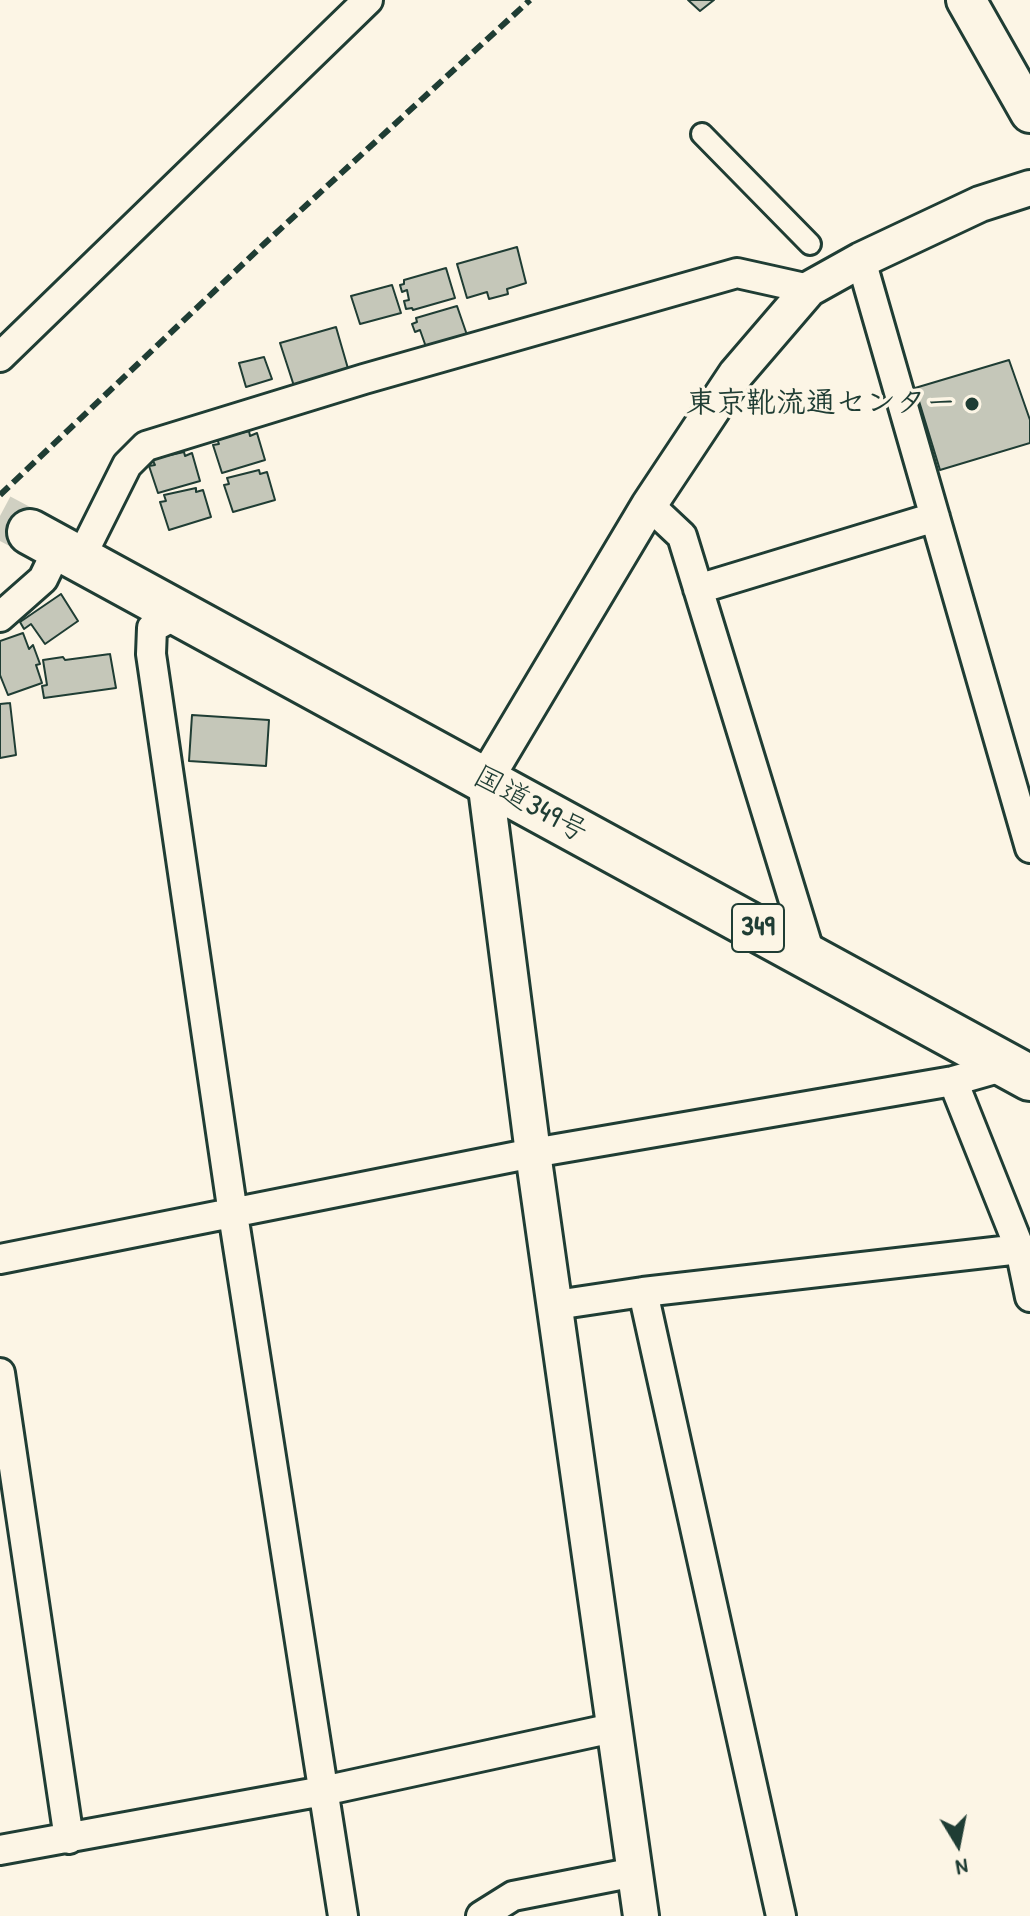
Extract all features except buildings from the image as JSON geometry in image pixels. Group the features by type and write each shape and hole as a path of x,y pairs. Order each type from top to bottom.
{"highway":[{"name":"国道349号","path":"56,546 1020,1071"}],"main road":[{"path":"966,0 1030,113"}],"street":[{"path":"0,357 368,0"},
{"path":"702,134 810,244"},
{"path":"641,1916 533,1153 485,780 649,505 736,374 809,289 861,260 980,204 1030,188"},
{"path":"861,260 1030,848"},
{"path":"0,617 43,579 56,546 146,446 364,379 737,273 809,289"},
{"path":"649,505 682,536 811,957"},
{"path":"698,589 935,517"},
{"path":"177,614 152,628 151,654 233,1214 343,1916"},
{"path":"0,1259 533,1153 1020,1071"},
{"path":"953,1081 1020,1249 1030,1297"},
{"path":"556,1305 643,1292 1020,1249"},
{"path":"643,1292 781,1916"},
{"path":"0,1373 69,1839"},
{"path":"0,1850 323,1791 613,1728"},
{"path":"481,1916 513,1896 635,1872"}],"tunnel":[{"path":"0,516 30,532"}],"railway":[{"path":"0,495 264,244 530,0"}],"place":[{"name":"東京靴流通センター","path":"972,404"}]}
